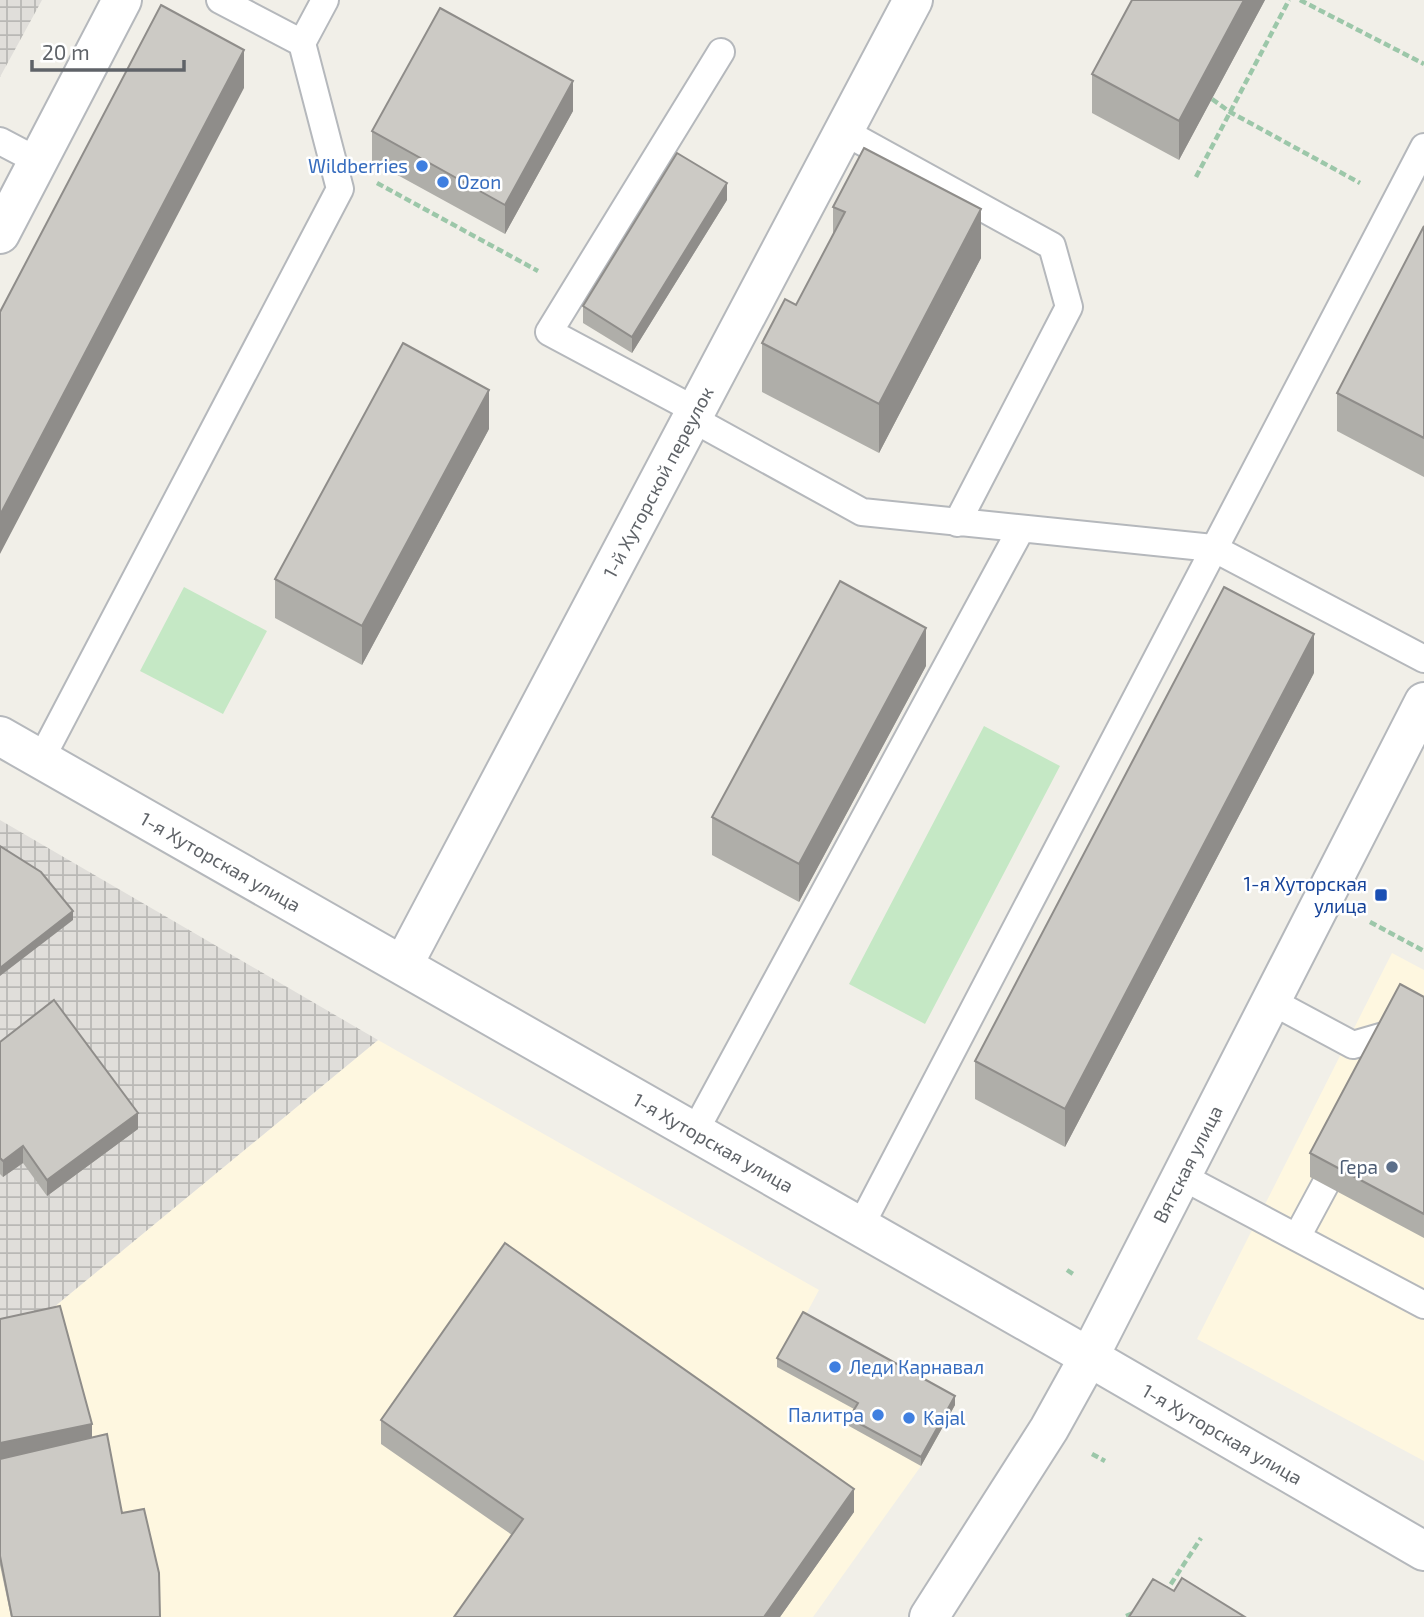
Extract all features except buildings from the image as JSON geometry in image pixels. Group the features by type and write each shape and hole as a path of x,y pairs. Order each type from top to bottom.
{"street":[{"path":"0,234 122,0"},
{"name":"1-й Хуторской переулок","path":"403,965 914,0"},
{"name":"Вятская улица","path":"929,1617 1049,1429 1089,1357 1424,702"},
{"name":"1-я Хуторская улица","path":"0,736 695,1131 1424,1551"}],"lane":[{"path":"220,0 302,43"},
{"path":"41,759 340,189 302,43 325,0"},
{"path":"721,52 549,332 862,512 1213,548 1424,659"},
{"path":"843,131 1052,246 1069,307 957,523"},
{"path":"0,141 38,161"},
{"path":"860,1227 1424,146"},
{"path":"695,1131 1021,529"},
{"path":"1271,1002 1353,1045 1384,1036"},
{"path":"1181,1176 1424,1305"},
{"path":"1297,1237 1325,1185"}],"path":[{"path":"1196,177 1289,0"},
{"path":"1300,0 1424,64"},
{"path":"1212,99 1230,112 1395,202"},
{"path":"340,189 374,181 574,291"},
{"path":"1370,922 1424,951"},
{"path":"1067,1270 1073,1273"},
{"path":"1092,1454 1105,1461"},
{"path":"1158,1603 1201,1538"},
{"path":"1126,1616 1147,1607"}],"shaded area":[{"path":"0,0 42,0 0,77"},
{"path":"0,820 378,1040 54,1307 0,1322"},
{"path":"1392,953 1424,970 1424,1461 1197,1339"},
{"path":"378,1040 819,1290 803,1320 955,1405 921,1466 813,1617 0,1617 0,1322 54,1307"}],"green space":[{"path":"184,587 267,631 223,714 140,671"},
{"path":"984,726 1060,766 925,1024 849,984"}],"place":[{"name":"Wildberries","path":"422,166"},
{"name":"Ozon","path":"443,182"},
{"name":"1-я Хуторская улица","path":"1381,895"},
{"name":"Гера","path":"1392,1167"},
{"name":"Леди Карнавал","path":"835,1367"},
{"name":"Палитра","path":"878,1415"},
{"name":"Kajal","path":"909,1418"}]}
